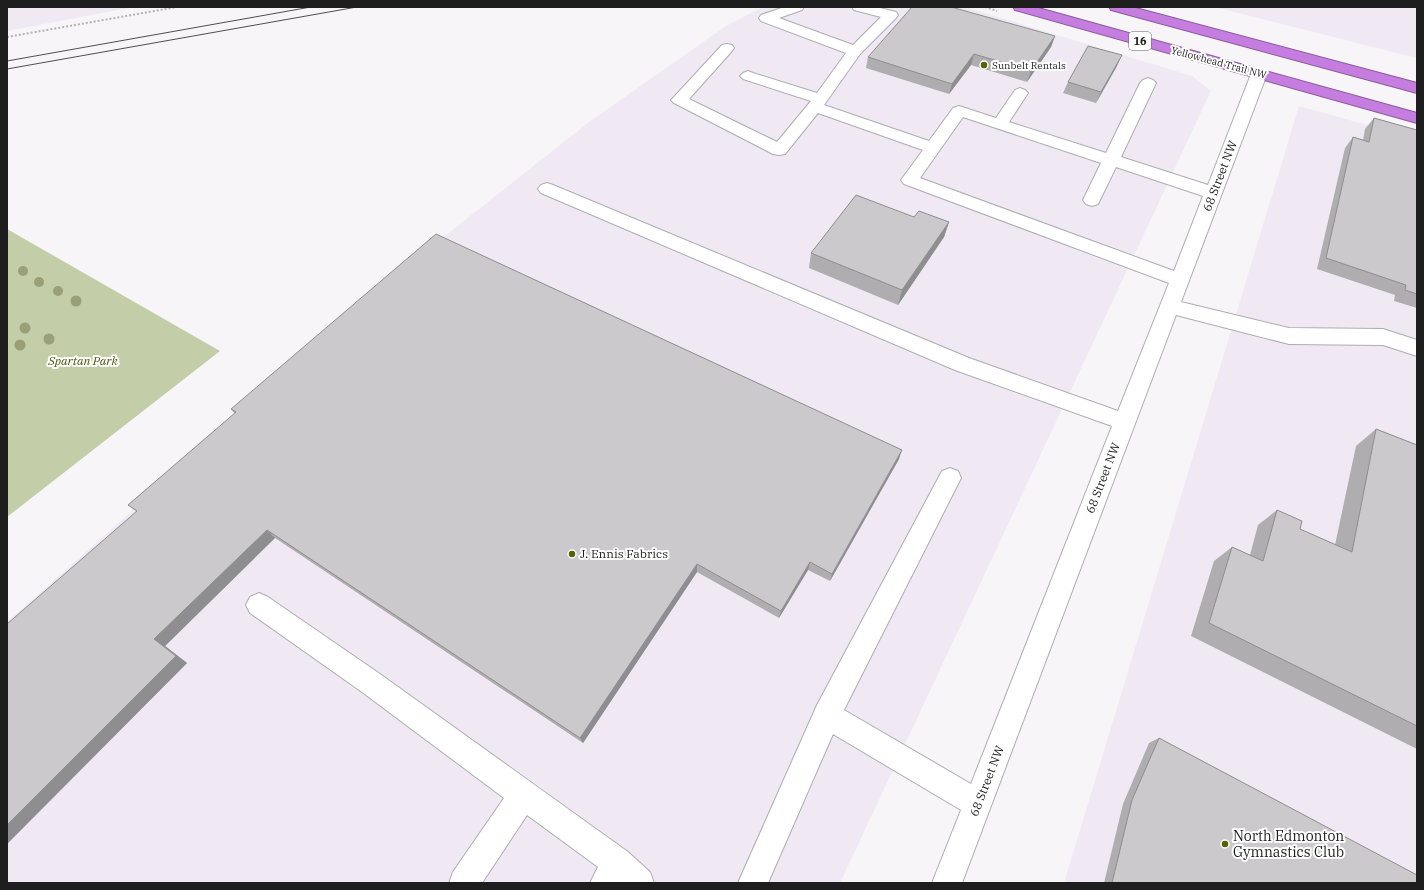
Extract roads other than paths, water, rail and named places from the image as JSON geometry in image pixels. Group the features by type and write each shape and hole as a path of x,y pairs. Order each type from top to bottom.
{"highway":[{"name":"Yellowhead Trail NW","path":"1020,7 1417,118"},
{"name":"16","path":"1116,7 1417,88"}],"street":[{"path":"797,7 766,18 855,51"},
{"path":"727,48 679,100 779,150 818,103 855,51 891,15 858,7"},
{"name":"68 Street NW","path":"947,883 1259,74"},
{"path":"748,76 932,148"},
{"path":"1092,200 1148,83"},
{"path":"1000,124 1020,93"},
{"path":"1180,280 910,180 959,111 1213,193"},
{"path":"548,189 962,364 1125,422"},
{"path":"1170,306 1289,336 1383,338 1417,348"},
{"path":"754,883 827,715 950,478"},
{"path":"259,604 378,688 523,795 611,873 639,883"},
{"path":"827,715 978,804"},
{"path":"464,883 523,795"}],"tram line":[{"path":"7,61 311,7"},
{"path":"7,69 357,7"}],"place":[{"name":"Sunbelt Rentals","path":"984,65"},
{"name":"J. Ennis Fabrics","path":"572,554"},
{"name":"North Edmonton Gymnastics Club","path":"1225,844"}],"park label":[{"name":"Spartan Park","path":"83,361"}]}
